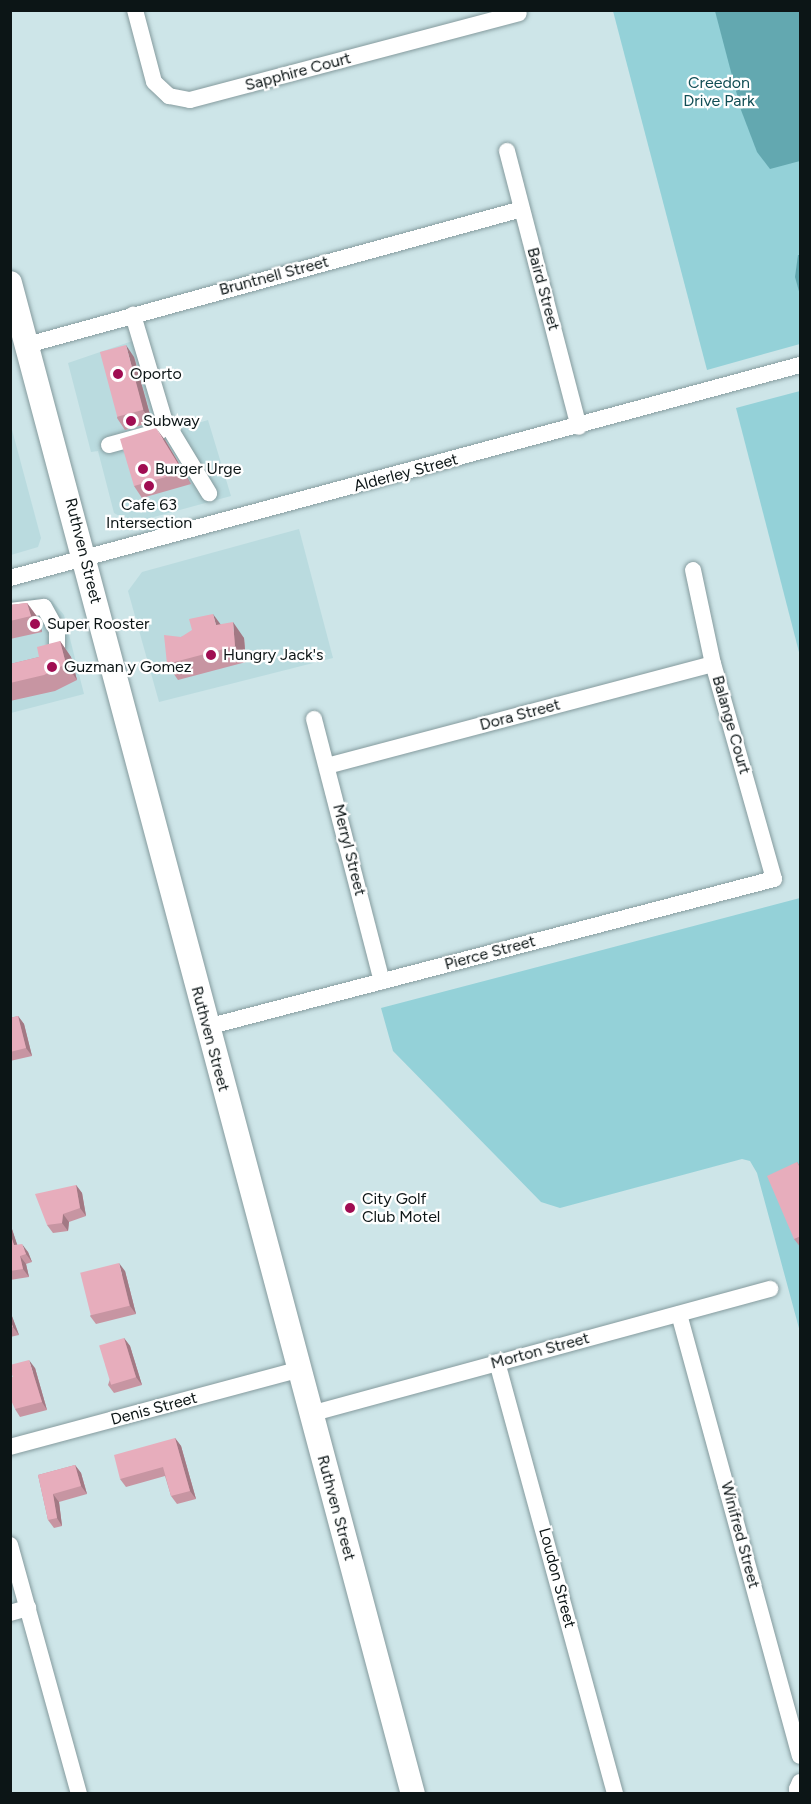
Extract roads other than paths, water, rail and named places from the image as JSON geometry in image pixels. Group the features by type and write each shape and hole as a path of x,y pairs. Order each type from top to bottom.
{"highway":[{"name":"Ruthven Street","path":"10,283 85,558 298,1370 413,1794"}],"street":[{"name":"Sapphire Court","path":"135,10 154,82 169,96 190,100 519,13"},
{"name":"Baird Street","path":"507,151 579,427"},
{"name":"Bruntnell Street","path":"27,345 522,209"},
{"path":"133,315 164,419 209,493"},
{"path":"123,348 143,347"},
{"name":"Alderley Street","path":"10,578 579,427 801,365"},
{"path":"109,445 160,431 164,419"},
{"name":"Balange Court","path":"693,570 713,664 774,879"},
{"path":"10,611 44,607 57,630 57,647"},
{"name":"Dora Street","path":"327,766 713,664"},
{"name":"Merryl Street","path":"314,719 382,981"},
{"name":"Pierce Street","path":"207,1027 774,879"},
{"name":"Morton Street","path":"310,1414 770,1289"},
{"name":"Winifred Street","path":"679,1314 801,1756"},
{"name":"Loudon Street","path":"497,1362 615,1794"},
{"name":"Denis Street","path":"10,1447 298,1370"},
{"path":"10,1545 79,1794"},
{"path":"10,1613 28,1608"}],"place":[{"name":"Oporto","path":"118,374"},
{"name":"Subway","path":"131,421"},
{"name":"Burger Urge","path":"143,469"},
{"name":"Cafe 63 Intersection","path":"149,486"},
{"name":"Super Rooster","path":"35,624"},
{"name":"Hungry Jack's","path":"211,655"},
{"name":"Guzman y Gomez","path":"52,667"},
{"name":"City Golf Club Motel","path":"350,1208"}],"park label":[{"name":"Creedon Drive Park","path":"719,92"}]}
